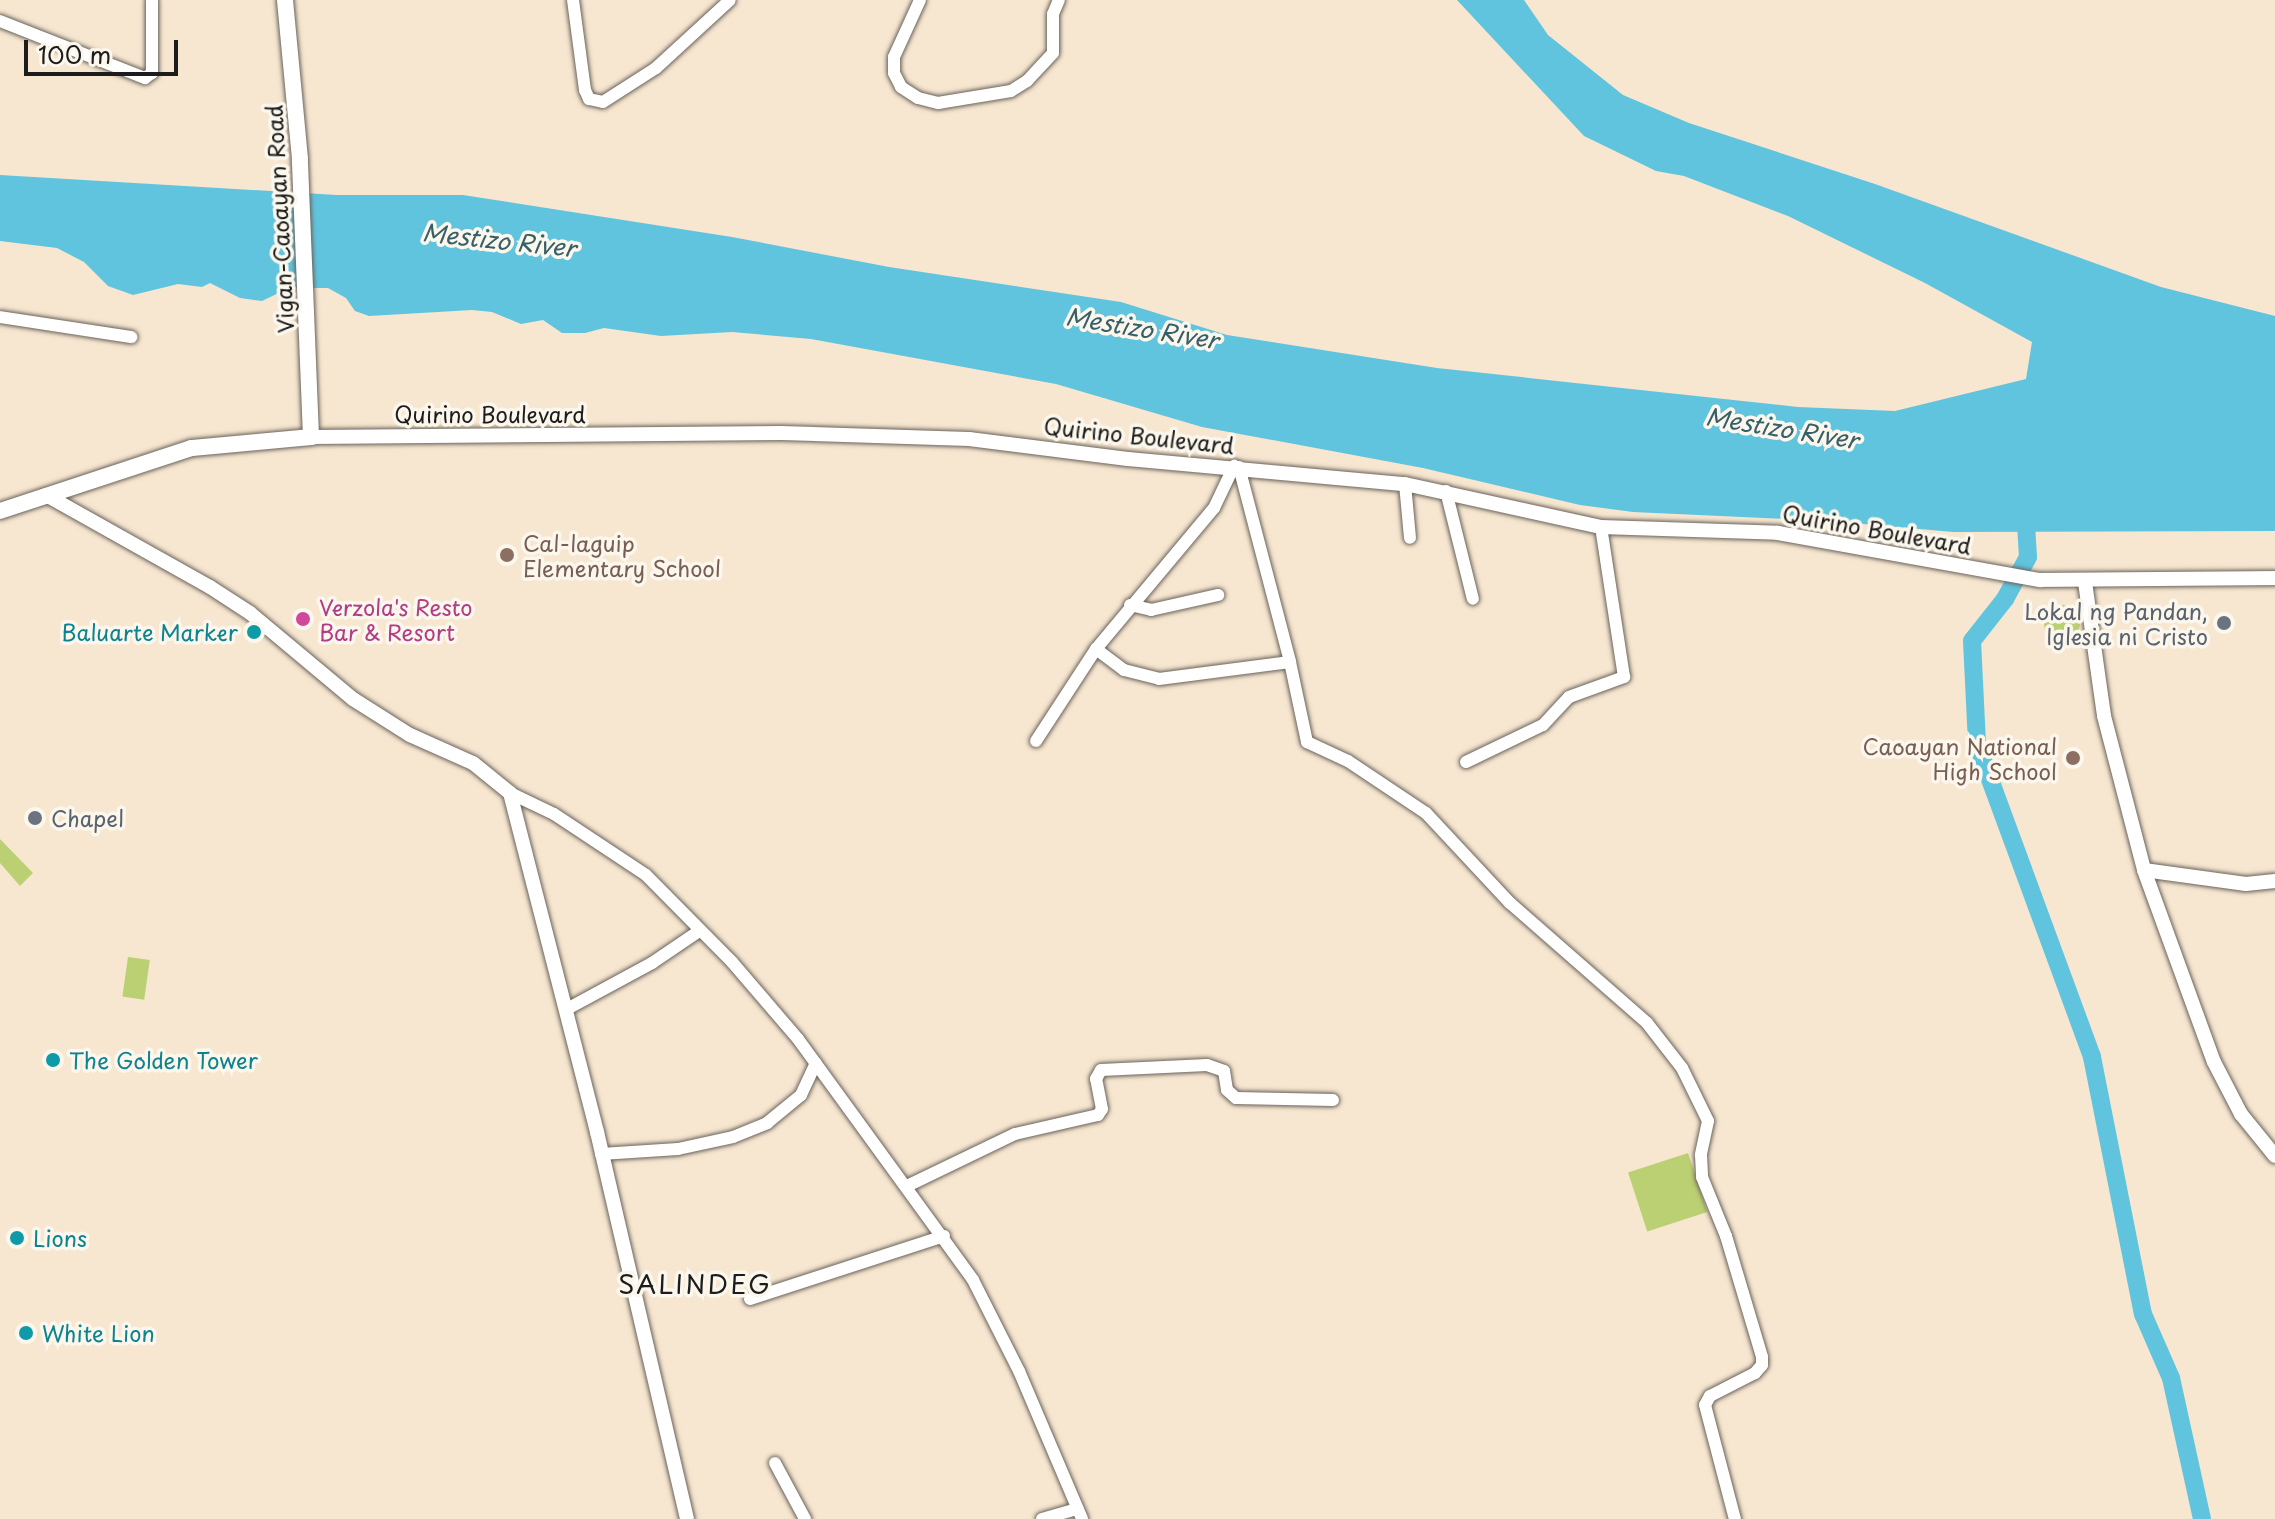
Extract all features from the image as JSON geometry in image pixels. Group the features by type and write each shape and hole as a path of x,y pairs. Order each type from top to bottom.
{"main road":[{"name":"Vigan-Caoayan Road","path":"285,0 300,159 311,437"},
{"name":"Quirino Boulevard","path":"0,511 192,448 311,437"}],"street":[{"path":"0,21 145,78 152,73 152,0"},
{"path":"573,0 585,90 589,99 603,102 656,68 730,0"},
{"path":"920,0 894,57 894,73 901,87 918,98 938,103 1011,91 1027,81 1053,53 1053,14 1059,0"},
{"path":"0,317 131,337"},
{"name":"Quirino Boulevard","path":"311,437 893,435 1405,484 1601,527 1778,533 2040,580 2275,578"},
{"path":"1036,741 1096,649 1214,508 1237,467"},
{"path":"1237,467 1290,662 1307,742 1348,761 1426,813 1510,903 1647,1023 1682,1068 1708,1121 1701,1155 1702,1177 1726,1236 1762,1357 1762,1365 1755,1373 1710,1396 1705,1405 1735,1519"},
{"path":"1405,484 1410,538"},
{"path":"1446,491 1473,599"},
{"path":"46,495 224,595 353,699 410,735 473,763 510,793 554,814 624,857 646,875 779,1014 944,1236 973,1280 1019,1371 1080,1514 1042,1519"},
{"path":"1466,762 1543,725 1569,697 1624,677 1601,527"},
{"path":"2085,582 2104,716 2144,870 2214,1062 2241,1114 2270,1142 2275,1156"},
{"path":"1130,605 1151,610 1218,595"},
{"path":"1096,649 1124,670 1159,679 1290,662"},
{"path":"510,793 567,1009 687,1519"},
{"path":"2144,870 2246,884 2275,881"},
{"path":"567,1009 652,963 699,931"},
{"path":"601,1154 678,1149 733,1137 756,1128 774,1120 801,1095 816,1063"},
{"path":"907,1186 1015,1134 1098,1115 1102,1109 1096,1079 1101,1070 1207,1065 1224,1071 1227,1090 1236,1098 1333,1100"},
{"path":"750,1299 944,1236"},
{"path":"775,1463 805,1519"}],"green space":[{"path":"2062,605 2075,610 2080,623 2075,636 2062,641 2049,636 2044,623 2049,610"},
{"path":"0,839 33,873 20,886 0,863"},
{"path":"128,957 150,960 144,1000 122,997"},
{"path":"1688,1153 1707,1212 1647,1231 1628,1172"}],"water":[{"name":"Mestizo River","path":"1457,0 1524,0 1548,35 1623,95 1689,123 1875,184 2161,287 2275,316 2275,531 1953,532 1830,521 1633,512 1580,505 1423,468 1202,427 1056,384 811,339 732,332 661,336 604,328 585,333 562,333 543,320 521,324 492,312 472,310 369,316 355,311 346,298 328,288 289,288 262,301 240,298 210,283 202,287 178,284 133,295 108,286 84,262 57,248 0,241 0,175 337,195 463,195 732,237 889,267 1121,302 1227,335 1437,368 1798,407 1895,411 2026,379 2032,342 1925,283 1788,216 1684,176 1656,171 1584,136"}],"waterway":[{"path":"2025,508 2028,557 2005,599 1972,641 1977,744 2092,1057 2143,1314 2171,1378 2202,1519"}],"place":[{"name":"Cal-laguip Elementary School","path":"507,555"},
{"name":"Verzola's Resto Bar & Resort","path":"303,619"},
{"name":"Lokal ng Pandan, Iglesia ni Cristo","path":"2224,623"},
{"name":"Baluarte Marker","path":"254,632"},
{"name":"Caoayan National High School","path":"2073,758"},
{"name":"Chapel","path":"35,818"},
{"name":"The Golden Tower","path":"53,1060"},
{"name":"Lions","path":"17,1238"},
{"name":"White Lion","path":"26,1333"}],"district":[{"name":"SALINDEG","path":"695,1284"}]}
